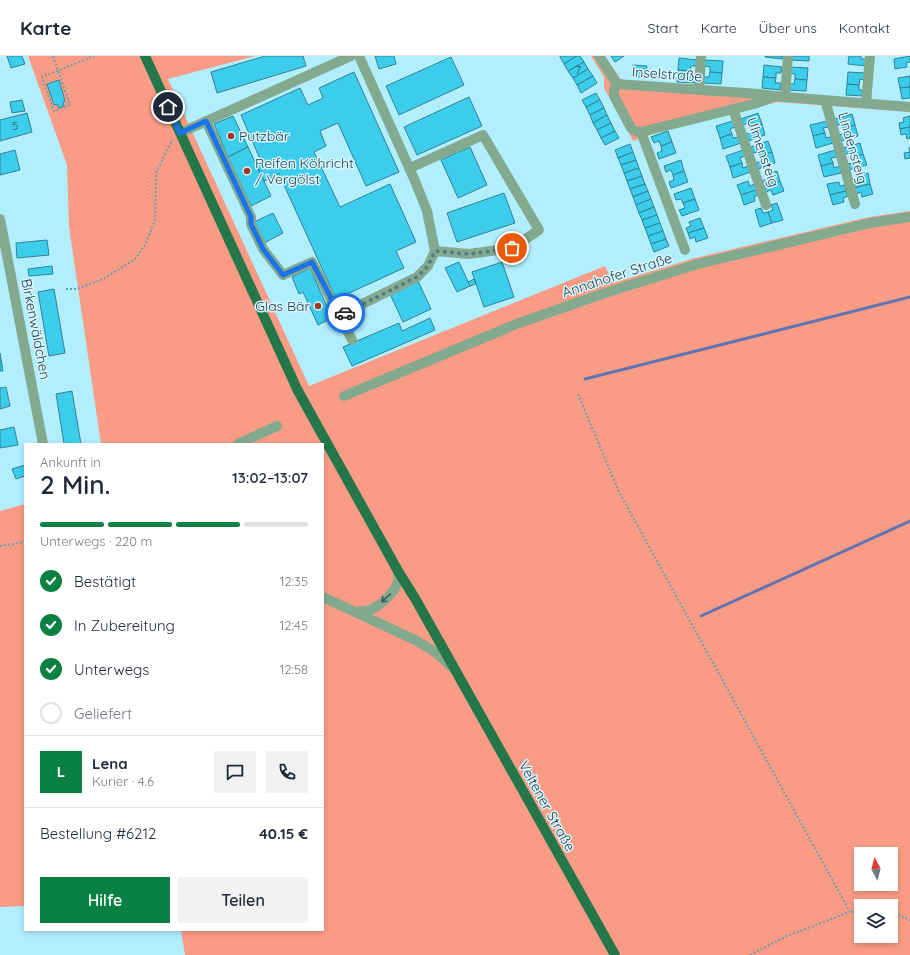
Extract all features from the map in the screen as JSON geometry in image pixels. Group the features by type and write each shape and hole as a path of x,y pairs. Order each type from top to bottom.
{"main road":[{"path":"145,56 180,133"},
{"name":"Veltener Straße","path":"180,133 298,391 615,955"}],"street":[{"path":"180,133 352,56"},
{"path":"340,315 417,277 428,266 435,251 427,211 410,168 359,56"},
{"path":"599,56 617,84"},
{"path":"699,90 701,56"},
{"path":"779,97 788,56"},
{"path":"866,103 870,56"},
{"name":"Inselstraße","path":"779,97 641,132 631,128 614,96 614,90 617,84 910,107"},
{"name":"Lindensteig","path":"825,100 855,204"},
{"name":"Ulmensteig","path":"733,109 766,205"},
{"path":"206,121 251,217 251,224 263,249 283,275 312,262 352,340"},
{"name":"Inselstraße","path":"641,132 686,250"},
{"path":"410,168 483,135 539,230 512,248 469,254 435,251"},
{"name":"Annahofer Straße","path":"344,396 519,323 608,292 698,264 870,223 910,217"},
{"name":"Birkenwäldchen","path":"0,219 43,443"},
{"path":"240,443 277,426"},
{"path":"358,612 372,609 389,596 398,582 398,571"},
{"path":"324,597 416,640 434,651 455,670"}],"path":[{"path":"53,56 58,70 70,106 54,111 42,77 58,70 94,56"},
{"path":"66,289 77,289 103,279 134,260 146,245 155,220 156,173 170,144 180,133"},
{"path":"578,394 619,492 850,912"},
{"path":"0,546 24,542"},
{"path":"750,955 787,936 854,912"},
{"path":"898,914 910,920"}],"shaded area":[{"path":"28,56 255,56 168,79 309,386 605,266 613,283 695,258 869,217 910,211 910,955 185,955 181,931 324,931 324,443 101,443 69,227 67,165"},
{"path":"591,56 605,56 622,81 910,103 910,112 778,102 669,128 633,141 604,88 604,77"},
{"path":"24,504 24,906 0,907 0,511"}],"building":[{"path":"7,56 22,56 25,64 11,68"},
{"path":"265,56 303,56 306,66 217,93 211,72"},
{"path":"375,56 394,56 396,64 379,69"},
{"path":"560,56 577,56 564,64"},
{"path":"577,56 580,56 584,62 568,71 564,64"},
{"path":"611,56 624,56 615,62"},
{"path":"765,56 783,56 782,59"},
{"path":"791,56 809,56 809,61 790,60"},
{"path":"849,56 861,56 861,59 867,59 866,66 848,64"},
{"path":"910,56 910,62 906,63 907,67 895,69 894,59"},
{"path":"451,57 464,85 399,115 386,86"},
{"path":"679,58 697,60 696,66 691,66 690,71 678,70"},
{"path":"705,60 723,61 722,73 710,72 710,67 704,66"},
{"path":"584,62 588,69 573,78 568,71"},
{"path":"633,65 647,66 645,78 632,76"},
{"path":"764,65 782,67 781,73 776,73 776,78 763,77"},
{"path":"790,67 808,68 807,80 795,79 795,74 790,73"},
{"path":"588,69 593,76 577,85 573,78"},
{"path":"678,70 690,71 690,76 696,76 695,83 677,82"},
{"path":"354,72 399,172 366,186 338,123 320,131 326,146 314,152 340,207 390,184 416,242 396,251 404,268 336,299 279,174 264,181 255,161 260,159 241,115 300,88 308,105 323,98 319,88"},
{"path":"710,72 722,73 721,84 703,83 704,77 709,77"},
{"path":"848,72 866,73 865,80 860,79 859,85 847,84"},
{"path":"593,76 597,83 581,93 577,85"},
{"path":"910,76 910,87 900,88 898,78"},
{"path":"763,77 776,78 775,83 781,83 780,90 762,88"},
{"path":"795,79 807,80 806,91 788,90 789,84 794,84"},
{"path":"59,80 65,101 63,102 64,106 59,108 57,104 54,105 47,84"},
{"path":"847,84 859,85 859,90 864,90 864,96 846,95"},
{"path":"910,87 910,98 902,99 900,88"},
{"path":"596,93 600,100 586,107 582,100"},
{"path":"469,97 482,126 417,155 404,127"},
{"path":"22,100 25,111 12,113 10,102"},
{"path":"600,100 604,108 590,115 586,107"},
{"path":"604,108 607,115 593,123 590,115"},
{"path":"27,113 32,132 0,141 0,120"},
{"path":"758,113 762,124 750,128 748,123 743,125 741,119"},
{"path":"852,114 855,125 843,129 842,124 837,125 835,119"},
{"path":"607,115 611,123 597,130 593,123"},
{"name":"Putzbär","path":"233,116 248,147 228,157 214,124"},
{"path":"910,116 910,127 900,129 899,123 904,122 903,118"},
{"path":"733,121 735,127 730,129 732,134 720,138 716,126"},
{"path":"827,121 829,127 823,128 825,133 813,136 810,125"},
{"path":"611,123 615,131 601,138 597,130"},
{"path":"762,124 765,135 748,141 746,134 752,133 750,128"},
{"path":"855,125 858,136 841,141 839,135 845,133 843,129"},
{"path":"910,127 910,138 907,139 906,134 901,135 900,129"},
{"path":"615,131 619,138 605,145 601,138"},
{"path":"668,131 672,142 661,146 659,141 654,143 651,137"},
{"path":"825,133 826,138 831,137 833,143 816,148 813,136"},
{"path":"732,134 733,138 739,137 741,143 723,149 720,138"},
{"path":"768,141 772,152 760,156 758,152 753,153 751,147"},
{"path":"672,142 676,153 659,159 657,153 662,151 661,146"},
{"path":"860,143 863,154 851,158 850,153 845,154 843,148"},
{"path":"630,144 633,152 618,158 615,150"},
{"name":"Reifen Köhricht / Vergölst","path":"248,147 271,196 251,206 228,157"},
{"path":"470,147 487,185 458,198 441,160"},
{"path":"15,150 20,170 0,175 0,154"},
{"path":"743,150 745,156 740,158 742,163 730,167 726,156"},
{"path":"835,150 837,157 831,158 833,163 821,166 818,155"},
{"path":"633,152 636,160 621,165 618,158"},
{"path":"772,152 775,163 758,169 756,163 761,161 760,156"},
{"path":"910,152 910,158 905,159 904,153"},
{"path":"863,154 867,165 849,170 847,164 853,163 851,158"},
{"path":"636,160 639,168 624,173 621,165"},
{"path":"681,160 684,171 673,175 671,170 666,172 664,166"},
{"path":"742,163 743,168 748,166 751,172 733,178 730,167"},
{"path":"833,163 834,168 840,166 841,173 824,177 821,166"},
{"path":"639,168 642,176 627,181 624,173"},
{"path":"684,171 688,182 671,188 669,182 674,180 673,175"},
{"path":"777,171 780,181 764,186 762,181 767,179 766,175"},
{"path":"868,173 870,184 854,188 853,182 858,181 856,176"},
{"path":"642,176 645,184 630,189 627,181"},
{"path":"748,181 750,186 755,184 756,190 741,195 737,185"},
{"path":"780,181 784,191 773,195 771,190 766,192 764,186"},
{"path":"839,182 840,186 845,185 846,191 830,195 827,184"},
{"path":"645,184 648,191 633,197 630,189"},
{"path":"870,184 873,194 862,197 861,192 856,194 854,188"},
{"path":"691,188 695,199 683,203 681,199 676,200 674,194"},
{"path":"756,190 758,195 754,197 755,201 744,205 741,195"},
{"path":"648,191 651,199 636,205 633,197"},
{"path":"846,191 848,196 843,198 844,202 833,205 830,195"},
{"path":"504,193 515,223 457,242 447,213"},
{"path":"651,199 654,207 639,213 636,205"},
{"path":"695,199 699,210 682,216 679,210 685,208 683,203"},
{"path":"777,203 783,220 772,223 768,212 773,210 771,205"},
{"path":"654,207 657,215 642,220 639,213"},
{"path":"761,208 763,213 768,212 772,223 760,227 755,210"},
{"path":"273,213 283,233 264,243 254,222"},
{"path":"657,215 660,223 645,228 642,220"},
{"path":"700,218 704,228 688,233 686,228 691,226 689,222"},
{"path":"660,223 663,231 648,236 645,228"},
{"path":"704,228 708,238 696,242 695,237 690,239 688,233"},
{"path":"663,231 666,239 651,244 648,236"},
{"path":"666,239 669,246 654,252 651,244"},
{"path":"47,240 49,255 17,258 16,243"},
{"path":"459,262 470,286 457,292 445,268"},
{"path":"502,262 514,297 484,307 472,272"},
{"path":"52,266 53,274 29,276 28,269"},
{"name":"Glas Bär","path":"310,268 332,318 318,325 303,292 299,294 292,277"},
{"path":"474,279 476,284 470,286 468,282"},
{"path":"418,281 431,309 403,322 390,294"},
{"path":"54,289 65,353 49,356 38,292"},
{"path":"430,318 435,330 352,366 343,347 399,323 402,331"},
{"path":"0,353 3,371 0,371"},
{"path":"6,387 10,406 0,409 0,388"},
{"path":"72,391 81,443 64,443 56,394"},
{"path":"14,427 18,445 0,448 0,430"},
{"path":"24,465 24,476 16,479 12,469"}],"waterway":[{"path":"585,379 910,297"},
{"path":"701,616 910,521"}],"way so far":[{"path":"345,313 417,277 428,266 435,251 469,254 512,248"}],"place":[{"name":"Putzbär","path":"231,136"},
{"name":"Reifen Köhricht / Vergölst","path":"247,171"},
{"name":"Glas Bär","path":"318,306"}],"route":[{"path":"168,107 180,133 206,121 251,217 251,224 263,249 283,275 312,262 340,315 345,313"}]}
